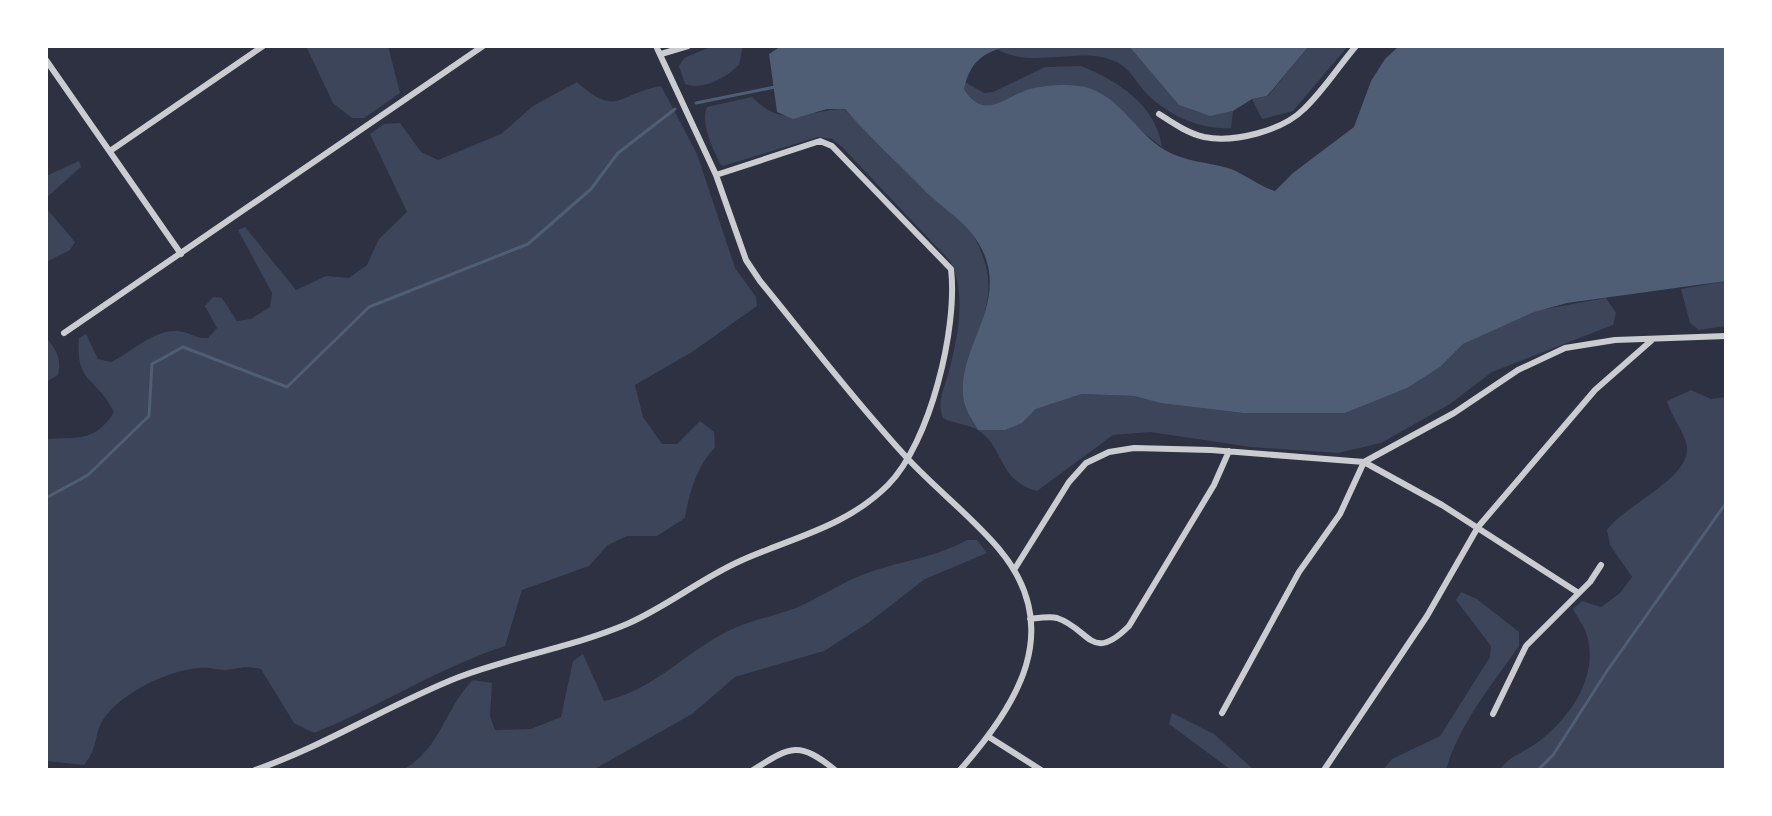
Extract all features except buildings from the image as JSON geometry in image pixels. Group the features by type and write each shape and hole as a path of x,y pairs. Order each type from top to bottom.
{"street":[{"path":"110,151 263,46"},
{"path":"64,333 483,46"},
{"path":"656,46 716,175 746,260 760,281 908,459 999,549 1013,570 1030,619 1031,644 1022,682 989,737 960,770"},
{"path":"661,54 688,46"},
{"path":"1159,114 1181,128 1204,137 1230,137 1280,125 1301,112 1319,94 1356,46"},
{"path":"46,60 181,254"},
{"path":"255,770 342,735 457,678 628,624 740,561 836,524 889,484 908,459 943,370 953,293 951,269 832,146 820,141 716,175"},
{"path":"1222,713 1299,572 1340,514 1364,462 1454,413 1518,370 1565,348 1653,339 1726,336"},
{"path":"1324,770 1427,616 1476,530 1595,390 1653,339"},
{"path":"1013,570 1061,492 1086,463 1109,452 1134,448 1229,451 1364,462 1442,505 1476,530 1577,592"},
{"path":"1030,619 1056,618 1091,643 1105,644 1119,636 1129,626 1214,485 1229,451"},
{"path":"1493,714 1526,646 1590,582 1601,565"},
{"path":"989,737 1041,770"},
{"path":"753,770 792,748 808,750 835,770"}],"shaded area":[{"path":"306,46 388,46 400,93 364,118 352,118 333,103"},
{"path":"713,46 743,46 739,65 707,84 685,84 679,66 684,58"},
{"path":"781,46 1009,46 985,55 970,72 964,89 979,104 993,104 1041,87 1066,85 1089,88 1111,100 1165,150 1180,157 1231,169 1275,191 1293,173 1354,127 1371,81 1385,59 1399,46 1726,46 1726,281 1567,303 1534,312 1463,344 1440,367 1407,388 1345,413 1243,413 1160,403 1134,396 1082,394 1036,409 1022,423 1005,430 978,430 965,406 963,384 989,293 989,274 979,244 966,227 926,192 845,109 827,109 793,119 777,112 769,54"},
{"path":"1009,46 1129,46 1183,105 1212,113 1233,111 1231,128 1208,127 1175,115 1147,94 1123,66 1109,59 1094,56 1028,58 997,49"},
{"path":"1129,46 1309,46 1267,96 1252,99 1233,111 1210,116 1179,105"},
{"path":"1309,46 1348,46 1293,111 1262,119 1252,99 1268,96"},
{"path":"1081,66 1133,96 1152,119 1162,147 1088,88 1067,86 1038,89 987,106 972,99 964,89 965,82 984,93 993,92 1045,67"},
{"path":"577,82 601,99 610,101 661,86 697,154 735,268 756,297 757,306 692,352 635,385 643,417 662,444 677,444 700,421 714,432 715,447 695,480 685,518 657,536 627,536 608,545 589,566 522,590 505,646 456,665 314,733 294,723 261,669 199,668 160,678 121,701 103,720 92,753 84,765 46,761 46,439 93,433 114,412 80,364 79,338 86,334 98,359 111,362 168,331 208,338 217,328 205,306 213,297 222,298 237,321 251,319 270,307 272,293 238,230 245,227 296,290 326,276 349,278 367,265 379,239 407,212 370,134 384,124 400,123 421,152 438,160 501,134 533,106"},
{"path":"752,97 764,107 785,116 844,109 972,233 982,253 988,287 964,398 966,409 978,430 947,420 941,412 960,301 950,261 832,139 818,137 723,166 720,164 706,128 707,107"},
{"path":"79,161 81,167 46,198 46,176"},
{"path":"46,208 75,242 70,250 46,262"},
{"path":"1726,281 1726,326 1699,330 1690,323 1681,289"},
{"path":"1606,298 1616,313 1613,325 1492,372 1450,404 1381,443 1338,453 1251,447 1150,432 1113,435 1037,491 1015,480 993,446 978,430 1022,423 1036,409 1082,394 1134,396 1160,403 1243,413 1345,413 1440,367 1463,344 1486,331 1534,311"},
{"path":"46,337 55,350 59,364 58,375 46,382"},
{"path":"1691,390 1711,399 1726,397 1726,770 1499,770 1549,733 1579,696 1589,667 1590,651 1586,633 1573,609 1582,601 1601,607 1620,593 1632,577 1610,545 1607,530 1667,481 1685,459 1686,441 1667,401"},
{"path":"967,540 977,540 987,553 925,579 868,623 824,651 735,677 692,714 593,770 402,770 425,752 473,680 492,683 490,716 495,730 531,729 561,717 573,661 583,654 604,701 640,688 703,645 737,627 796,608 862,575 941,552"},
{"path":"1461,592 1477,599 1519,632 1519,646 1468,721 1446,770 1383,770 1392,759 1440,736 1490,657 1491,646 1456,600"},
{"path":"1172,713 1214,734 1254,770 1231,770 1169,724"}],"waterway":[{"path":"696,103 775,87"},
{"path":"46,498 88,475 149,416 152,364 183,347 287,387 369,307 528,244 591,189 618,153 675,109"},
{"path":"1538,770 1553,755 1607,671 1726,503"}]}
